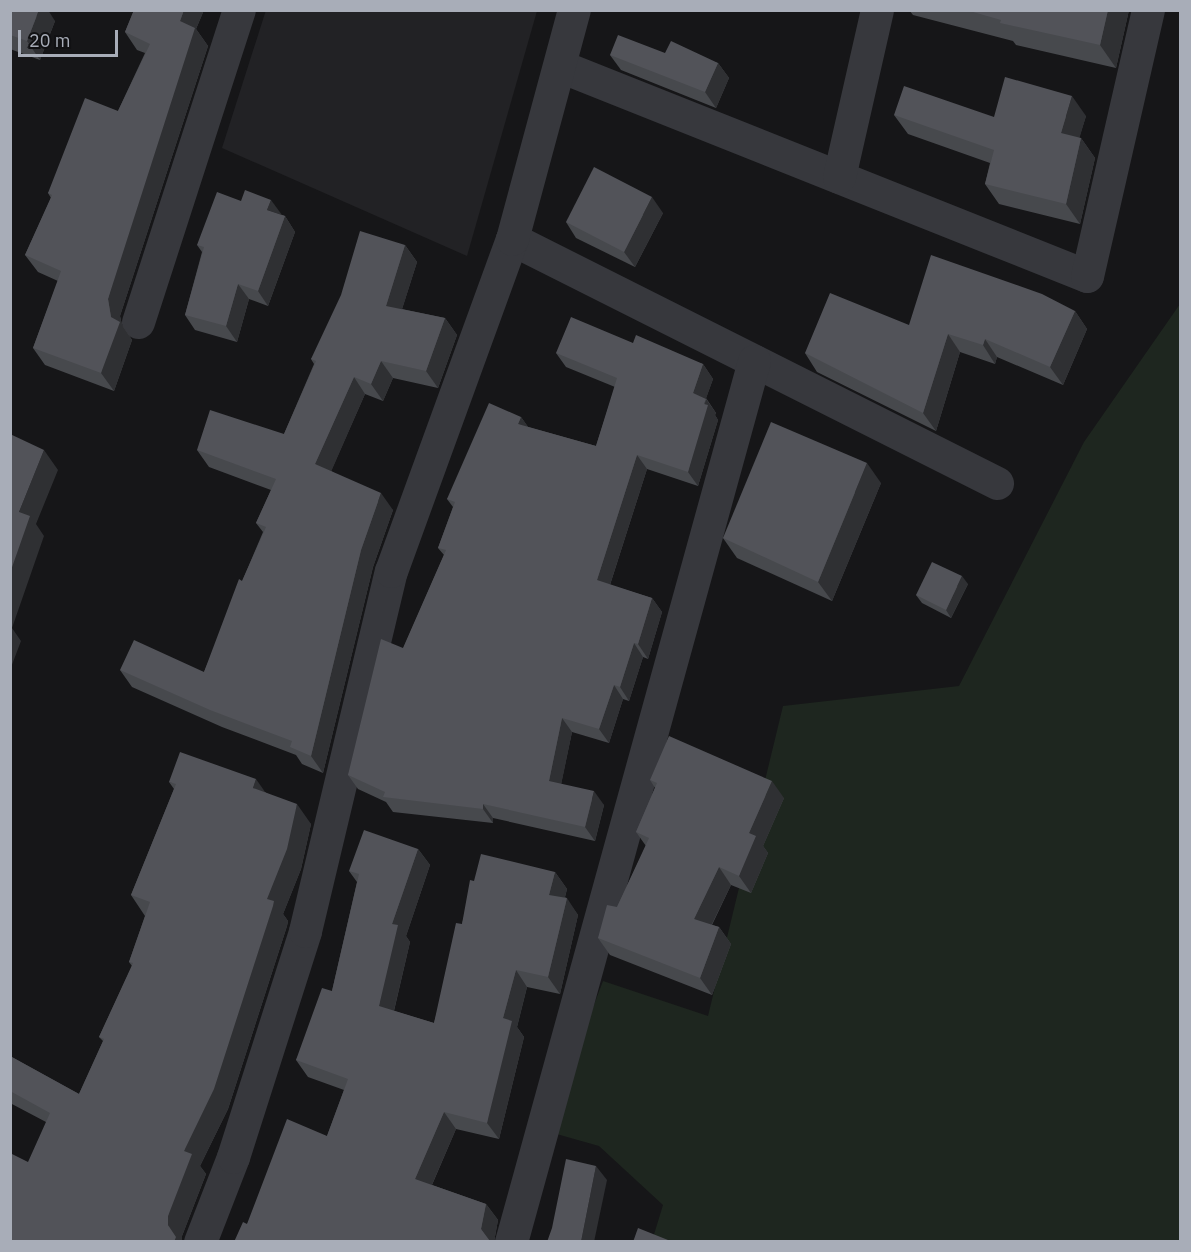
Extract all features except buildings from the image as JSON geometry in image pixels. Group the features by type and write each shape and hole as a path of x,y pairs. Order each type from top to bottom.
{"street":[{"path":"138,322 239,10"},
{"path":"200,1242 233,1157 305,931 391,571 512,239 574,10"},
{"path":"839,177 877,10"},
{"path":"560,66 1087,276 1148,10"},
{"path":"512,239 997,483"},
{"path":"511,1242 754,361"}],"shaded area":[{"path":"266,10 537,11 467,256 222,148"},
{"path":"1180,304 1180,1241 652,1241 663,1205 599,1146 546,1131 603,981 708,1016 783,706 959,686 1084,442"}]}
